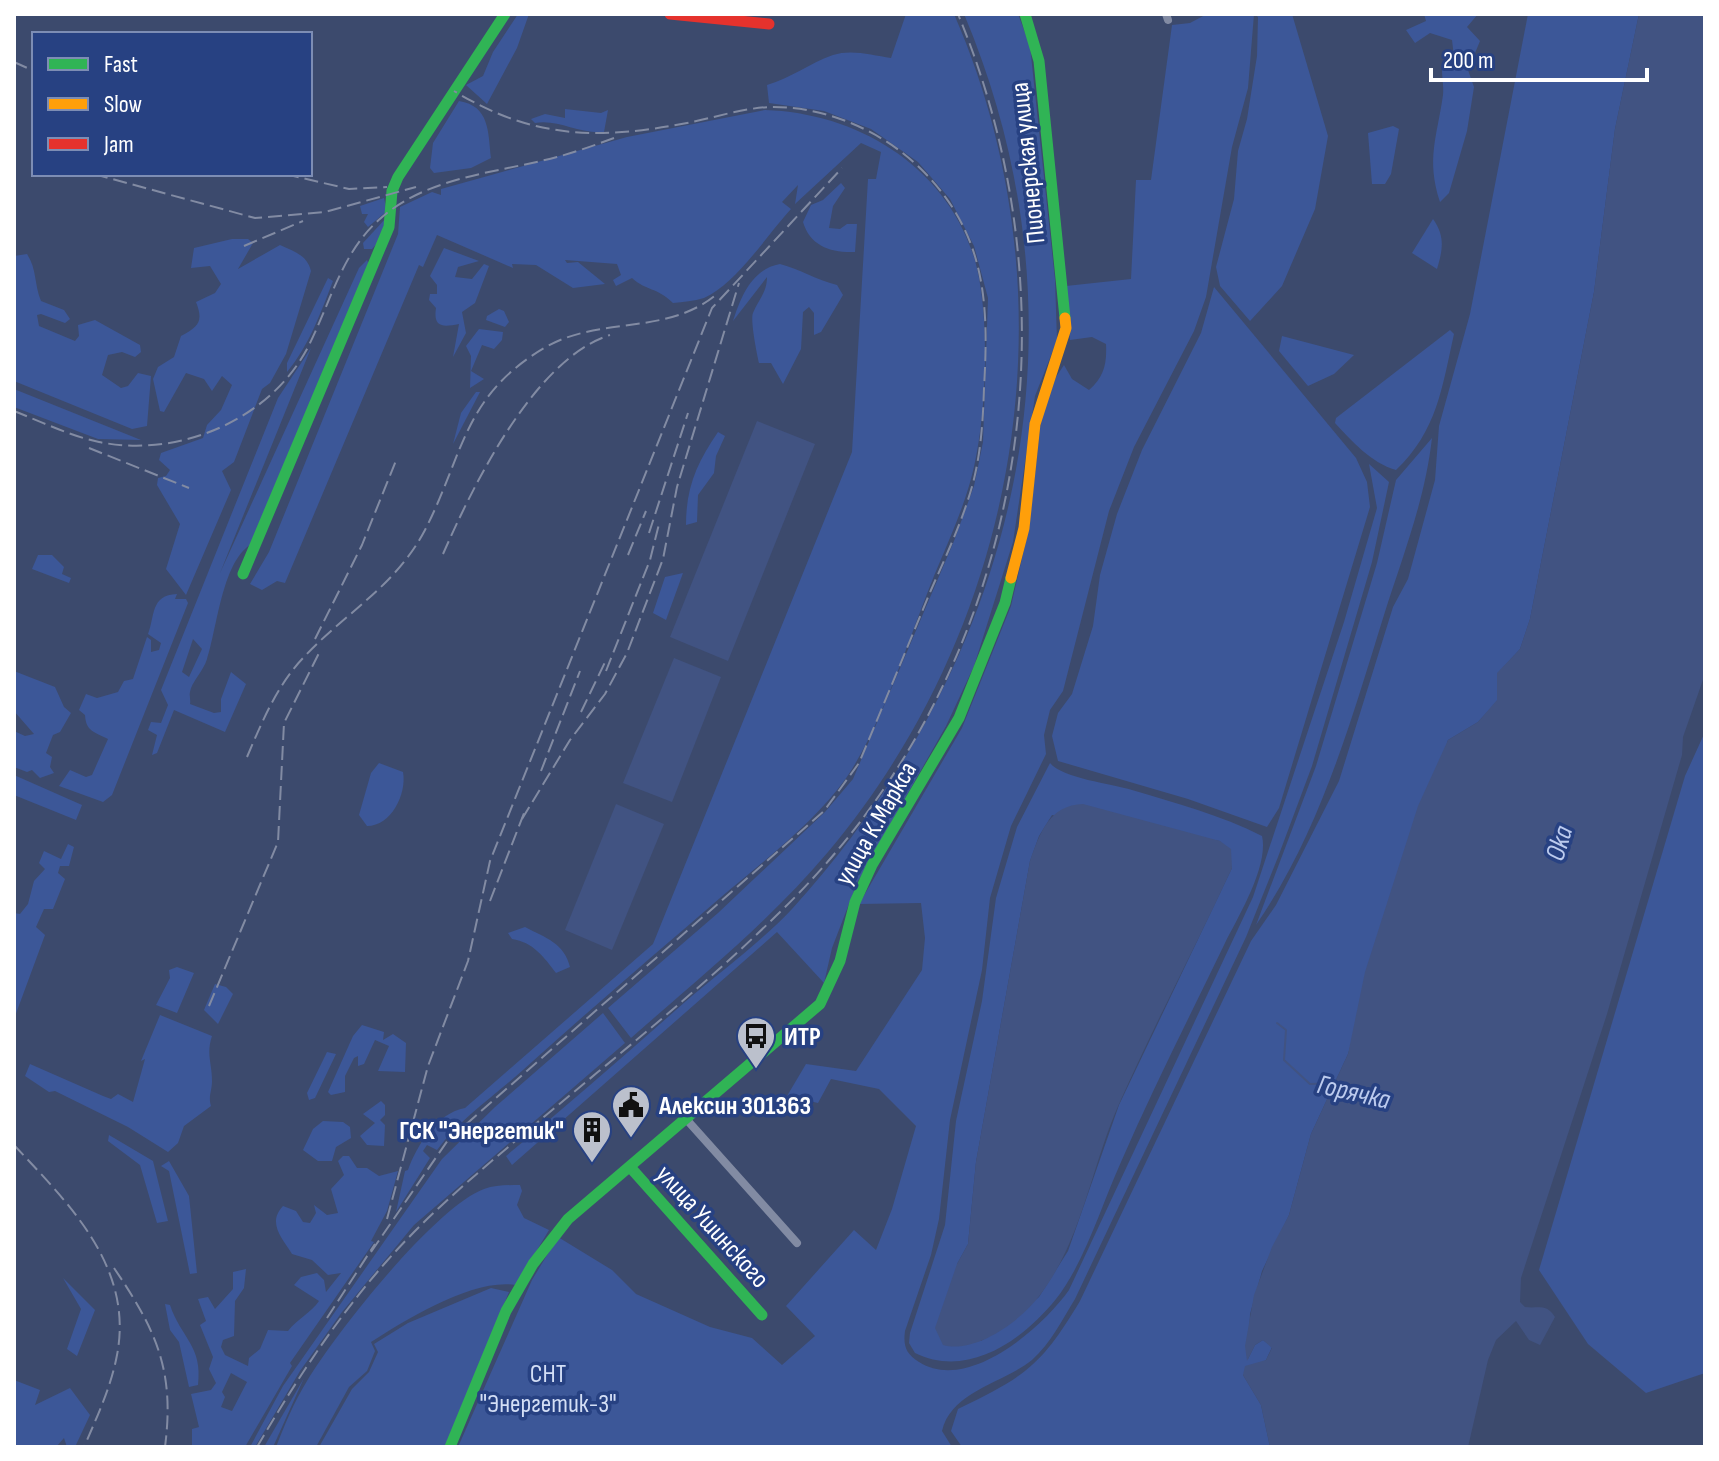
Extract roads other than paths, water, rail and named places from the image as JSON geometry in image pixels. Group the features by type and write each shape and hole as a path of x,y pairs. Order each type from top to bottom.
{"main road":[{"path":"243,574 389,227 394,186 505,14"},
{"path":"670,14 769,24"},
{"name":"Пионерская улица","path":"1025,14 1039,61 1065,310"},
{"name":"улица К.Маркса","path":"450,1447 518,1290 533,1264 568,1219 820,1004 840,961 855,902 872,865 959,718 1005,603 1024,528 1035,424 1059,353 1065,310"},
{"name":"улица Ушинского","path":"630,1167 762,1315"}],"street":[{"path":"687,1120 797,1243"}],"water":[{"name":"Oka","path":"1639,14 1705,14 1705,674 1683,737 1682,755 1607,1014 1521,1278 1520,1302 1525,1307 1545,1308 1555,1317 1540,1345 1529,1340 1516,1321 1496,1340 1488,1360 1468,1447 1270,1447 1261,1405 1243,1375 1245,1366 1266,1360 1272,1348 1263,1340 1255,1345 1247,1361 1245,1346 1254,1295 1272,1247 1289,1215 1311,1134 1348,1054 1365,972 1418,806 1448,740 1478,722 1497,700 1497,673 1520,649 1530,619 1594,292 1615,129"},
{"path":"757,421 815,444 728,661 670,637"},
{"path":"674,658 721,677 672,802 623,783"},
{"path":"616,804 664,824 612,950 565,930"},
{"path":"1083,804 1220,841 1231,849 1232,868 1119,1104 1076,1227 1054,1274 1032,1305 1009,1325 969,1345 943,1345 935,1328 957,1264 968,1244 976,1162 1030,861 1042,830 1054,815 1062,809"}],"waterway":[{"name":"Горячка","path":"1277,1023 1286,1030 1284,1060 1310,1084 1335,1083"}],"railway":[{"path":"257,1447 333,1328 403,1244 475,1175 690,994 781,911 863,818 928,716 976,606 1007,490 1021,371 1018,250 997,131 958,14"},
{"path":"14,62 32,70"},
{"path":"371,1252 448,1140 824,811 859,763 954,538 973,483 982,424 985,327 979,271 971,245 943,194 922,170 890,144 832,116 770,107 624,132 567,131 511,119 454,91"},
{"path":"14,411 77,436 129,446 189,439 218,428 245,414 269,396 290,374 307,349 356,247 381,218 400,204 442,184 557,157 614,138"},
{"path":"387,1219 428,1066 468,961 490,861 712,308 842,168"},
{"path":"101,176 255,218 325,212 416,187"},
{"path":"294,176 349,189 387,187"},
{"path":"244,246 303,221"},
{"path":"522,819 570,740 605,694 627,653 663,559 677,487 739,283"},
{"path":"247,757 271,704 294,668 385,583 413,550 438,502 469,428 498,385 546,347 567,338 678,315 718,293"},
{"path":"443,554 489,461 532,397 556,370 582,349 610,335"},
{"path":"649,533 688,413"},
{"path":"89,448 189,488"},
{"path":"315,639 362,545 397,458"},
{"path":"628,555 646,511"},
{"path":"606,671 650,560 659,524"},
{"path":"209,1006 278,842 284,723 321,649"},
{"path":"581,712 607,658"},
{"path":"541,771 580,671"},
{"path":"490,901 526,808"},
{"path":"14,1145 75,1214 106,1265 116,1293 120,1323 117,1355 107,1390 84,1447"},
{"path":"327,1318 375,1244"},
{"path":"114,1268 141,1311 159,1352 167,1395 165,1447"}],"place":[{"name":"ИТР","path":"756,1070"},
{"name":"Алексин 301363","path":"631,1139"},
{"name":"ГСК \"Энергетик\"","path":"592,1164"}],"park label":[{"name":"СНТ \"Энергетик-3\"","path":"548,1388"}]}
